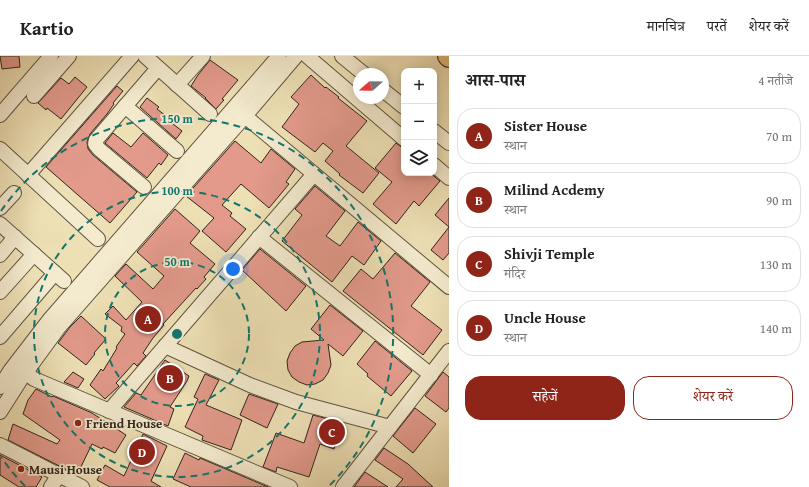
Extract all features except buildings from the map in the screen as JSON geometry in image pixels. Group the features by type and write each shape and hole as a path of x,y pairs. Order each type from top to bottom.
{"street":[{"path":"0,115 51,56"},
{"path":"34,96 69,56"},
{"path":"28,175 132,56"},
{"path":"145,56 210,114"},
{"path":"177,85 203,56"},
{"path":"240,112 279,56"},
{"path":"0,387 20,369 59,327 240,112 296,56"},
{"path":"307,56 401,136"},
{"path":"342,56 357,68"},
{"path":"144,187 95,144 96,140 158,68"},
{"path":"389,95 401,105"},
{"path":"125,106 177,150"},
{"path":"240,112 449,287"},
{"path":"437,134 449,144"},
{"path":"0,149 98,239"},
{"path":"437,168 449,178"},
{"path":"109,411 314,174"},
{"path":"0,208 14,193"},
{"path":"0,224 60,277 0,337"},
{"path":"0,255 15,237"},
{"path":"259,237 431,375"},
{"path":"0,292 34,254"},
{"path":"165,346 250,385 296,402 390,427"},
{"path":"343,487 449,352"},
{"path":"20,369 34,379 290,487"},
{"path":"0,412 20,369"},
{"path":"0,445 82,487"},
{"path":"51,487 59,475"}],"place":[{"name":"Sister House","path":"148,319"},
{"name":"Milind Acdemy","path":"170,378"},
{"name":"Friend House","path":"78,423"},
{"name":"Shivji Temple","path":"332,432"},
{"name":"Uncle House","path":"142,452"},
{"name":"Mausi House","path":"21,469"}]}
